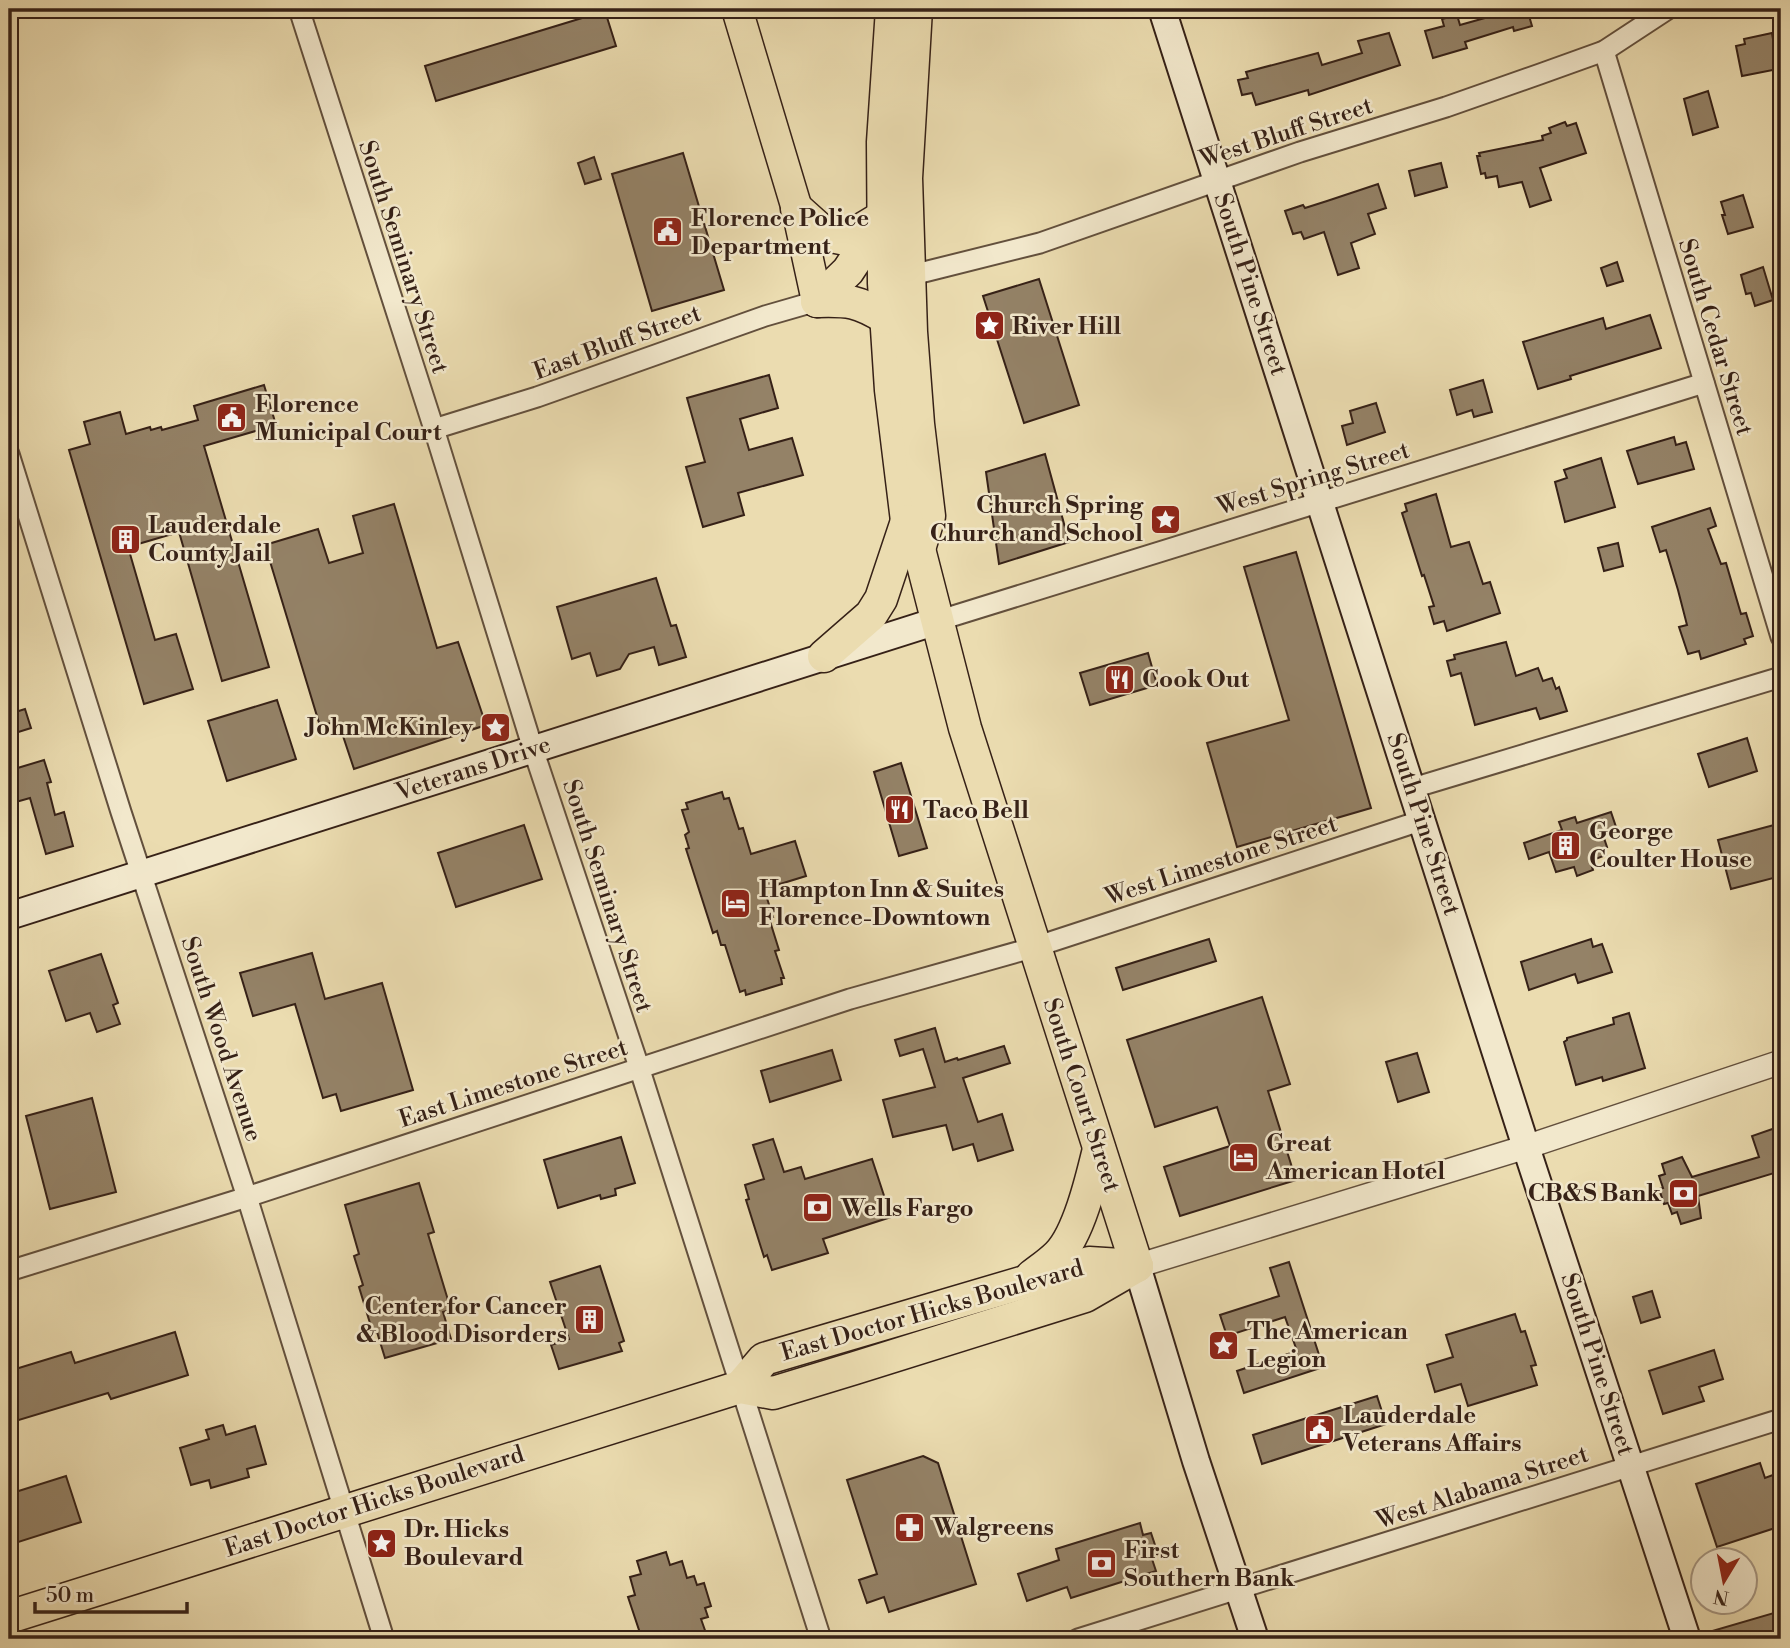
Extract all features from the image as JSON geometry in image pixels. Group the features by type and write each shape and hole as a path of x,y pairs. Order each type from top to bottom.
{"highway":[{"name":"South Court Street","path":"892,9 884,130 886,317 896,439 913,535 965,727 1137,1266"},
{"path":"824,656 871,615 913,535 929,516 918,424 908,276 906,178 916,9"},
{"path":"797,209 826,235 846,239 883,218"},
{"path":"817,302 849,271 883,218"},
{"path":"817,302 850,300 886,317"},
{"path":"1024,1282 1059,1254 1068,1239 1091,1183 1099,1147"},
{"name":"East Doctor Hicks Boulevard","path":"740,1387 764,1359 1089,1263 1137,1266"},
{"name":"East Doctor Hicks Boulevard","path":"9,1617 740,1387 774,1393 832,1376 1085,1296 1137,1266"}],"main road":[{"path":"737,9 797,209 817,302"},
{"name":"South Pine Street","path":"1162,9 1526,1147 1687,1639"},
{"name":"Veterans Drive","path":"9,916 937,621"},
{"name":"South Court Street","path":"1137,1266 1196,1461 1255,1639"}],"street":[{"name":"South Seminary Street","path":"299,9 533,749 639,1067 821,1639"},
{"name":"West Bluff Street","path":"908,276 1040,243 1217,181 1446,107 1604,51 1668,9"},
{"name":"South Cedar Street","path":"1604,51 1781,637"},
{"name":"East Bluff Street","path":"434,429 537,397 765,316 817,302"},
{"name":"West Spring Street","path":"937,621 1704,383"},
{"name":"South Wood Avenue","path":"9,454 247,1197 384,1639"},
{"path":"1413,788 1781,677"},
{"name":"West Limestone Street","path":"1035,947 1423,820"},
{"name":"East Limestone Street","path":"9,1270 247,1197 850,999 1035,947"},
{"path":"1137,1266 1526,1147 1781,1062"},
{"name":"West Alabama Street","path":"1078,1639 1781,1419"}],"building":[{"path":"1490,9 1527,9 1532,26 1514,31 1513,27 1465,42 1467,48 1433,58 1425,31 1444,26 1442,19 1457,15 1460,25 1492,16"},
{"path":"605,11 616,46 436,101 425,66"},
{"path":"1389,33 1400,65 1309,95 1308,90 1256,105 1252,93 1242,95 1238,80 1248,78 1246,72 1318,53 1322,65 1362,53 1358,41"},
{"path":"1772,33 1778,69 1742,76 1736,46 1745,44 1744,39"},
{"path":"1708,91 1718,127 1693,135 1684,99"},
{"path":"1565,122 1567,126 1576,123 1586,153 1540,168 1551,200 1530,207 1522,182 1499,187 1497,176 1486,178 1485,173 1481,174 1477,156 1480,156 1479,153 1543,140 1542,136 1551,133 1549,128"},
{"name":"Florence Police Department","path":"683,153 724,290 652,311 612,174"},
{"path":"594,157 601,179 585,184 578,163"},
{"path":"1441,163 1447,187 1415,196 1409,171"},
{"path":"1378,184 1386,208 1368,214 1375,234 1351,243 1359,268 1338,275 1324,232 1304,239 1301,232 1293,234 1285,211 1303,205 1305,208"},
{"path":"1743,195 1753,227 1728,234 1721,202"},
{"path":"1617,262 1623,281 1607,286 1601,268"},
{"path":"1763,267 1773,300 1755,306 1751,293 1746,294 1741,275"},
{"path":"1039,279 1079,405 1024,423 983,296"},
{"path":"1650,315 1661,348 1570,376 1571,379 1538,389 1523,342 1603,318 1606,329"},
{"path":"769,375 778,408 740,419 749,450 792,438 803,475 738,493 744,515 703,527 686,467 705,462 687,398"},
{"path":"1483,380 1492,412 1474,417 1472,410 1457,415 1450,390"},
{"name":"Lauderdale County Jail","path":"264,385 276,425 204,446 269,667 222,681 179,532 128,547 155,640 176,634 193,689 144,704 69,450 90,444 84,422 120,412 126,434 150,427 151,430 161,427 162,430 198,420 194,406"},
{"path":"1376,403 1385,432 1347,445 1342,426 1353,423 1350,411"},
{"path":"1674,437 1676,445 1686,442 1694,469 1638,484 1627,451"},
{"path":"1045,454 1069,542 999,564 986,472"},
{"path":"1601,458 1615,507 1565,522 1555,482 1567,478 1564,470"},
{"path":"1436,494 1451,547 1469,542 1483,584 1490,582 1500,613 1447,631 1444,621 1434,624 1429,607 1434,606 1402,513 1407,511 1405,504"},
{"path":"394,504 437,648 458,642 486,725 354,769 338,721 320,726 265,545 318,529 329,563 363,553 353,516"},
{"path":"1710,508 1716,526 1708,529 1721,564 1726,563 1741,614 1746,613 1753,636 1744,639 1746,644 1701,659 1699,651 1688,654 1679,627 1687,625 1678,590 1666,550 1660,552 1652,527"},
{"path":"1618,543 1623,566 1604,571 1598,548"},
{"path":"1296,552 1371,808 1237,847 1207,743 1289,720 1244,567"},
{"path":"656,578 671,626 676,625 686,657 659,665 654,647 629,654 620,669 597,676 590,653 572,659 557,607"},
{"path":"1506,642 1516,676 1538,668 1543,681 1552,678 1556,689 1559,687 1567,711 1540,719 1536,708 1475,725 1461,673 1451,676 1447,661 1455,659 1454,655"},
{"name":"Cook Out","path":"1148,653 1157,685 1090,705 1080,673"},
{"path":"277,700 296,759 227,781 208,721"},
{"path":"25,709 31,728 9,735 9,714"},
{"path":"1747,738 1757,771 1709,787 1698,754"},
{"path":"44,760 51,782 47,783 55,815 64,812 73,846 46,854 30,798 9,804 9,777 13,776 11,770"},
{"name":"Taco Bell","path":"901,763 927,848 899,856 874,772"},
{"name":"Hampton Inn & Suites Florence-Downtown","path":"722,792 724,799 729,798 751,854 795,841 806,876 764,889 779,950 775,951 784,978 781,978 782,984 746,995 745,990 740,992 725,945 721,945 717,931 713,933 686,849 689,848 685,835 689,832 682,810 688,809 686,803"},
{"name":"George Coulter House","path":"1611,812 1616,827 1602,832 1607,847 1603,848 1606,855 1590,861 1593,870 1577,876 1574,867 1556,872 1549,852 1529,859 1524,843 1562,830 1559,822 1575,817 1577,823"},
{"path":"524,825 542,879 456,907 438,853"},
{"path":"1774,825 1781,855 1781,876 1731,889 1718,840"},
{"path":"1209,939 1216,961 1123,990 1116,968"},
{"path":"1591,939 1593,947 1602,944 1612,972 1578,983 1575,974 1529,990 1521,962"},
{"path":"312,953 325,999 382,983 413,1090 341,1111 336,1094 323,1098 295,1004 253,1016 240,973"},
{"path":"101,954 118,1003 113,1005 120,1024 97,1032 90,1013 66,1021 49,971"},
{"path":"1262,997 1290,1084 1268,1091 1296,1180 1180,1216 1164,1167 1230,1146 1217,1107 1155,1127 1127,1040"},
{"path":"1629,1013 1645,1068 1603,1081 1602,1077 1576,1085 1564,1042 1567,1038 1614,1024 1613,1018"},
{"path":"935,1028 945,1062 1004,1046 1010,1063 963,1078 978,1122 1002,1114 1013,1150 978,1161 973,1144 953,1150 946,1125 893,1137 883,1100 935,1087 923,1049 900,1056 895,1040"},
{"path":"832,1050 841,1080 770,1102 761,1071"},
{"path":"1417,1053 1429,1092 1398,1102 1386,1062"},
{"path":"92,1098 116,1192 50,1209 26,1116"},
{"name":"CB&S Bank","path":"1781,1126 1781,1171 1698,1196 1701,1218 1681,1224 1677,1212 1672,1214 1668,1203 1664,1204 1659,1189 1663,1188 1659,1176 1665,1174 1662,1164 1682,1157 1692,1177 1759,1157 1752,1136"},
{"path":"621,1137 635,1183 615,1189 616,1195 601,1199 600,1195 558,1208 544,1160"},
{"name":"Wells Fargo","path":"773,1139 784,1172 801,1167 805,1179 872,1159 891,1217 823,1239 828,1253 772,1270 767,1255 764,1257 746,1200 749,1199 745,1185 764,1179 753,1145"},
{"path":"419,1183 434,1232 428,1234 451,1310 443,1312 451,1339 385,1358 377,1332 373,1333 359,1287 363,1285 354,1256 359,1254 345,1205"},
{"path":"1289,1262 1323,1367 1244,1393 1237,1371 1297,1351 1285,1317 1227,1336 1220,1315 1279,1296 1270,1268"},
{"name":"Center for Cancer & Blood Disorders","path":"600,1266 624,1341 619,1343 622,1351 559,1369 551,1345 569,1339 550,1282"},
{"path":"1652,1291 1660,1317 1641,1323 1633,1297"},
{"path":"1515,1314 1521,1332 1525,1331 1536,1365 1531,1366 1537,1385 1468,1406 1461,1384 1435,1392 1427,1365 1453,1357 1446,1335"},
{"path":"175,1332 188,1375 111,1399 108,1393 9,1423 9,1371 71,1352 75,1363"},
{"path":"1714,1350 1723,1379 1699,1387 1704,1401 1663,1414 1649,1371"},
{"name":"Lauderdale Veterans Affairs","path":"1377,1396 1386,1424 1262,1464 1253,1435"},
{"path":"223,1425 226,1435 255,1426 266,1464 247,1469 249,1477 211,1488 209,1480 191,1485 180,1448 209,1439 206,1430"},
{"name":"Walgreens","path":"923,1456 938,1463 976,1584 889,1612 884,1597 867,1603 859,1580 877,1574 847,1480"},
{"path":"1760,1463 1765,1478 1781,1472 1781,1508 1776,1510 1781,1526 1717,1546 1696,1484"},
{"path":"66,1476 81,1522 9,1545 9,1494"},
{"name":"First Southern Bank","path":"1140,1523 1143,1535 1151,1533 1158,1554 1151,1556 1156,1571 1071,1598 1067,1587 1027,1601 1018,1574 1059,1560 1056,1549"},
{"path":"666,1552 670,1565 682,1561 687,1578 694,1576 697,1585 704,1583 711,1606 705,1608 708,1617 701,1619 707,1636 697,1639 642,1639 628,1597 635,1595 630,1577 641,1574 637,1561"},
{"path":"1781,1611 1781,1639 1702,1639 1702,1634"}],"place":[{"name":"Florence Police Department","path":"668,232"},
{"name":"River Hill","path":"989,326"},
{"name":"Florence Municipal Court","path":"232,418"},
{"name":"Church Spring Church and School","path":"1166,519"},
{"name":"Lauderdale County Jail","path":"125,539"},
{"name":"Cook Out","path":"1119,679"},
{"name":"John McKinley","path":"496,727"},
{"name":"Taco Bell","path":"900,810"},
{"name":"George Coulter House","path":"1566,845"},
{"name":"Hampton Inn & Suites Florence-Downtown","path":"736,903"},
{"name":"Great American Hotel","path":"1243,1157"},
{"name":"CB&S Bank","path":"1684,1193"},
{"name":"Wells Fargo","path":"818,1208"},
{"name":"Center for Cancer & Blood Disorders","path":"590,1320"},
{"name":"The American Legion","path":"1224,1345"},
{"name":"Lauderdale Veterans Affairs","path":"1320,1429"},
{"name":"Walgreens","path":"910,1527"},
{"name":"Dr. Hicks Boulevard","path":"381,1543"},
{"name":"First Southern Bank","path":"1101,1564"}]}
